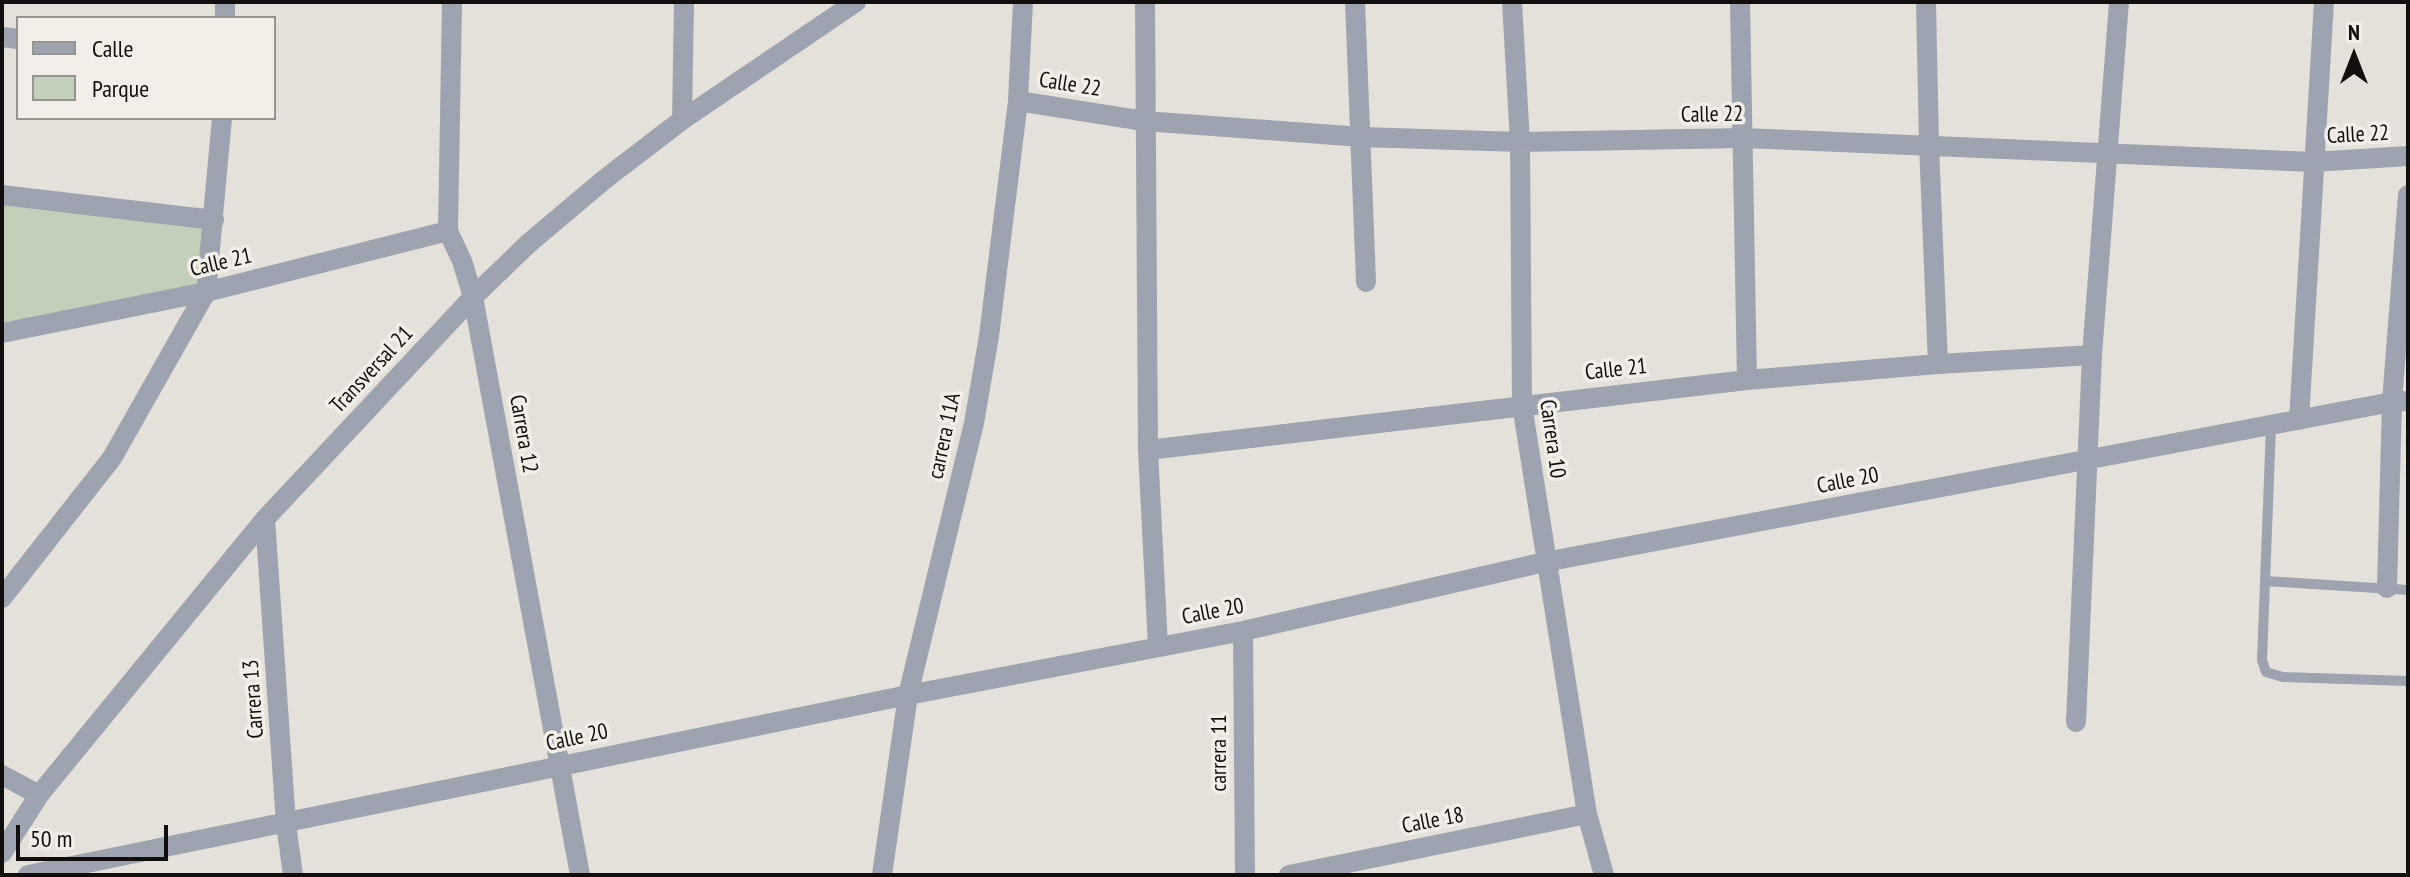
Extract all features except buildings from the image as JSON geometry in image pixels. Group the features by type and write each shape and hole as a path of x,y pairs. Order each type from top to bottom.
{"street":[{"name":"Carrera 12","path":"452,2 448,231 462,261 473,297 580,875"},
{"path":"682,120 684,2"},
{"name":"Transversal 21","path":"2,853 39,795 265,519 473,297 529,243 605,179 682,120 856,2"},
{"name":"carrera 11A","path":"882,875 908,695 974,423 989,336 1018,101 1023,2"},
{"path":"1145,2 1148,450 1158,647"},
{"path":"1355,2 1366,282"},
{"name":"Carrera 10","path":"1512,2 1520,142 1522,405 1587,814 1604,875"},
{"path":"1740,2 1747,380"},
{"path":"1926,2 1938,364"},
{"path":"2076,722 2092,355 2119,2"},
{"path":"2299,420 2324,2"},
{"name":"Calle 22","path":"1018,101 1144,121 1362,137 1520,142 1744,138 2313,162 2408,156"},
{"path":"2,598 112,458 206,292 222,120"},
{"path":"2,195 214,220"},
{"path":"2398,589 2400,401 2408,195"},
{"name":"Calle 21","path":"2,333 206,292 448,231"},
{"name":"Calle 21","path":"1148,450 1747,380 2092,355"},
{"name":"Calle 20","path":"28,875 908,695 1243,631 1545,562 2400,401"},
{"name":"Carrera 13","path":"265,519 286,824 293,875"},
{"name":"carrera 11","path":"1243,631 1245,875"},
{"path":"2,775 39,795"},
{"name":"Calle 18","path":"1289,875 1587,814"}],"lane":[{"path":"2271,427 2262,660 2266,672 2283,677 2408,681"},
{"path":"2265,581 2398,589"}],"green space":[{"path":"2,201 210,224 203,287 2,328"}]}
